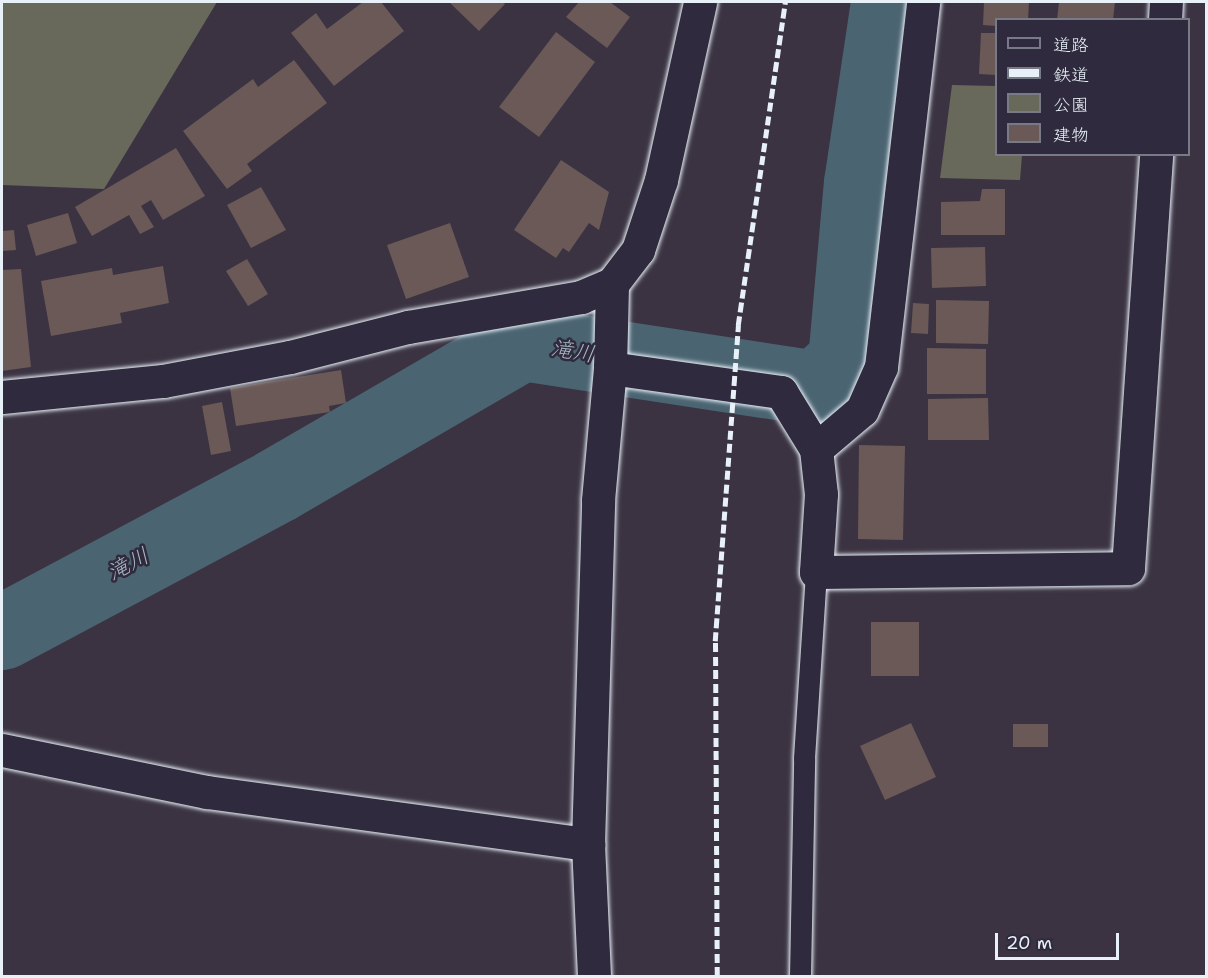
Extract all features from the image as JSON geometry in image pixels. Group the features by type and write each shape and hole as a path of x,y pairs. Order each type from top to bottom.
{"street":[{"path":"2,397 186,376 290,357 408,327 581,297 612,284 638,250 661,180 700,2"},
{"path":"816,448 862,410 881,368 923,2"},
{"path":"1164,18 1166,2"},
{"path":"609,368 781,392 816,448 821,494 816,572 1128,568 1156,156"},
{"path":"594,976 588,844 598,500 609,368 612,284"},
{"path":"2,750 207,792 588,844"}],"lane":[{"path":"800,976 804,758 816,572"}],"green space":[{"path":"2,2 217,2 104,189 2,185"},
{"path":"952,85 995,86 995,156 1022,156 1020,180 940,178"}],"building":[{"path":"363,2 381,2 404,31 334,86 291,33 316,13 327,29"},
{"path":"449,2 502,2 505,4 479,31"},
{"path":"579,2 610,2 630,17 607,48 566,17"},
{"path":"984,2 1029,2 1028,18 995,18 995,26 983,25"},
{"path":"1059,2 1115,2 1113,18 1057,18"},
{"path":"556,32 595,62 539,137 499,107"},
{"path":"981,33 995,33 995,75 979,74"},
{"path":"294,60 327,103 247,164 252,171 227,189 183,131 253,79 258,87"},
{"path":"176,148 205,196 163,220 151,200 141,206 154,227 140,234 129,215 92,236 75,207"},
{"path":"561,160 609,192 599,230 589,223 569,252 563,248 556,258 514,230"},
{"path":"261,187 286,230 251,248 227,205"},
{"path":"982,189 1005,189 1005,235 941,235 941,202 980,201"},
{"path":"68,213 77,243 36,256 27,225"},
{"path":"450,223 469,277 406,299 387,245"},
{"path":"14,230 16,250 2,251 2,231"},
{"path":"985,247 986,286 932,288 931,248"},
{"path":"247,259 268,294 248,306 226,271"},
{"path":"163,266 169,303 120,313 122,323 51,336 41,281 112,268 113,275"},
{"path":"21,269 31,367 2,371 2,270"},
{"path":"936,300 989,301 988,344 936,343"},
{"path":"913,303 929,304 928,334 911,333"},
{"path":"927,348 986,349 986,394 927,394"},
{"path":"341,370 346,403 329,406 330,412 236,426 230,388"},
{"path":"988,398 989,440 928,440 928,399"},
{"path":"222,402 231,451 211,455 202,406"},
{"path":"859,445 905,446 903,540 858,539"},
{"path":"871,622 919,622 919,676 871,676"},
{"path":"911,723 936,777 885,800 860,746"},
{"path":"1013,724 1048,724 1048,747 1013,747"}],"waterway":[{"name":"滝川","path":"2,632 277,485 522,343 815,388 845,361 861,183 888,2"}],"railway":[{"path":"717,976 715,641 738,325 785,2"}]}
